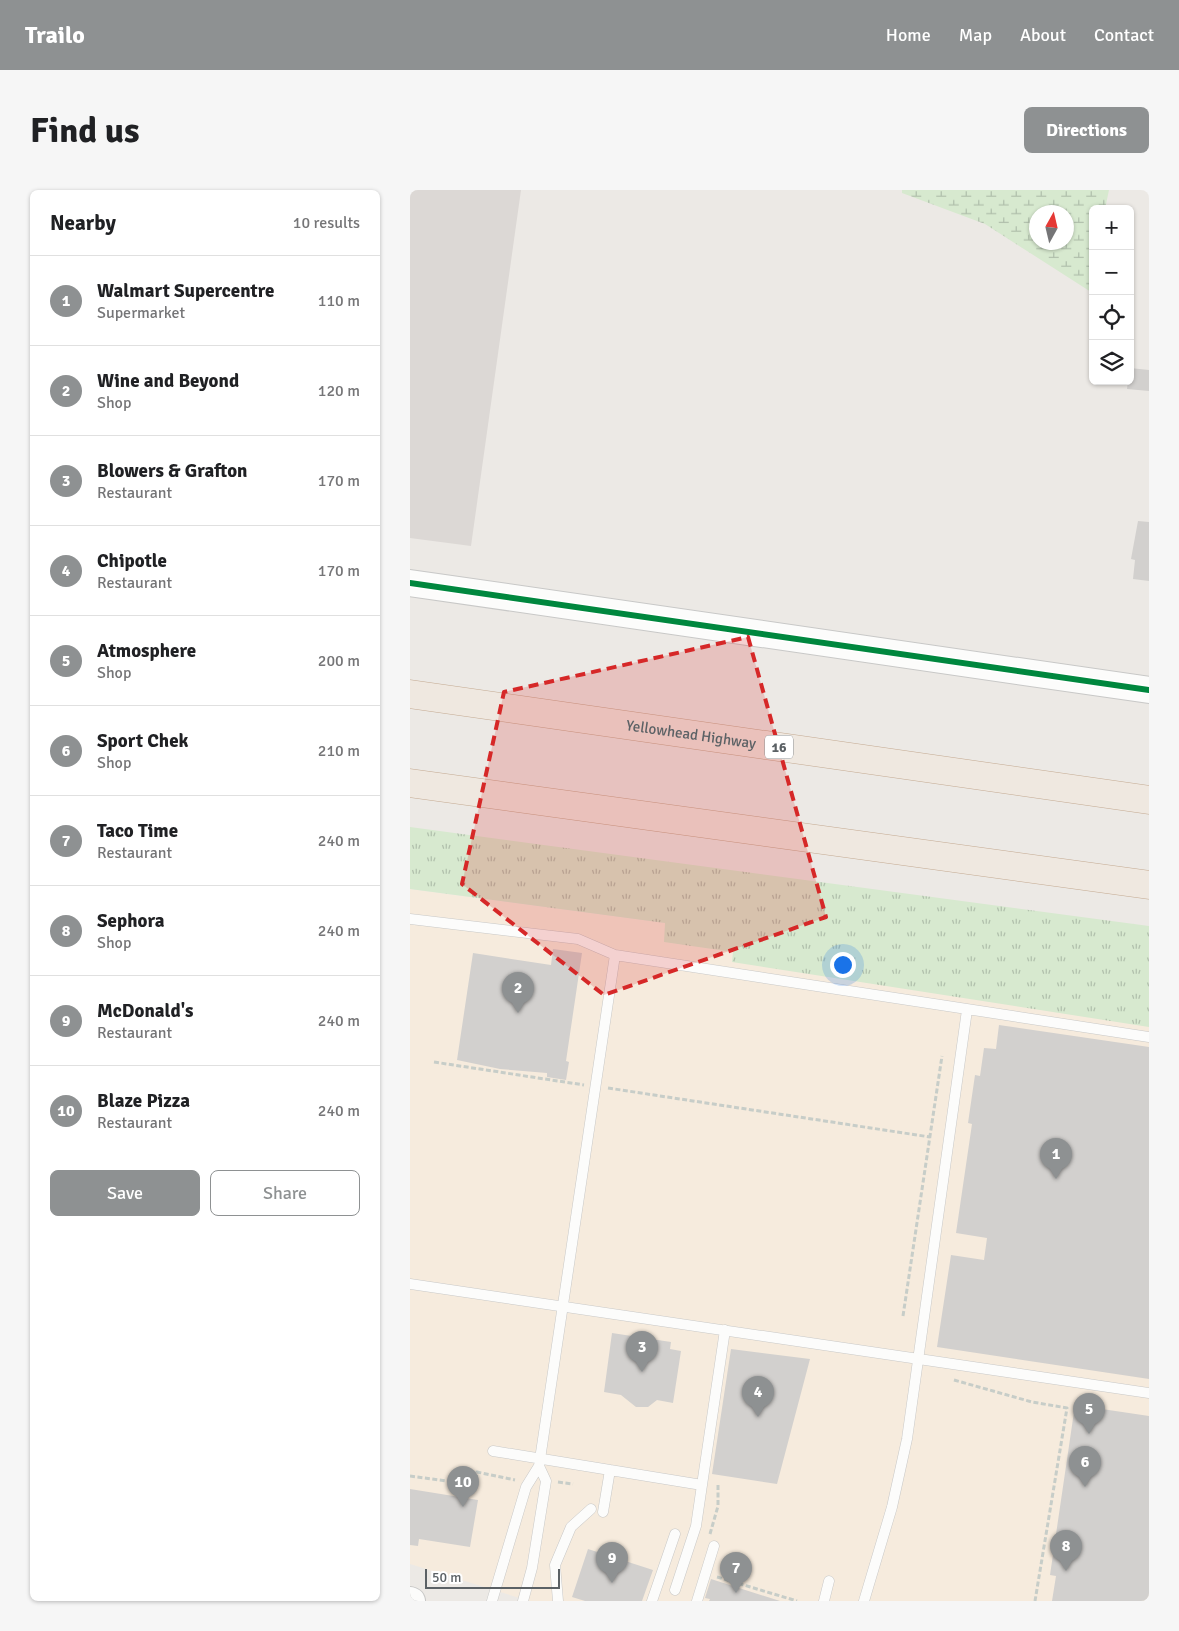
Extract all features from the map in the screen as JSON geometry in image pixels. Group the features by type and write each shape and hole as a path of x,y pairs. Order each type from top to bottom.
{"highway":[{"name":"Yellowhead Highway","path":"410,694 1149,800"},
{"path":"989,777 1149,784"},
{"path":"410,783 1149,885"}],"street":[{"path":"410,583 1149,690"}],"lane":[{"path":"410,919 578,939 615,955 1149,1037"},
{"path":"492,1601 529,1480 540,1462 615,955"},
{"path":"864,1601 895,1495 907,1439 968,1010"},
{"path":"410,1284 1149,1393"},
{"path":"675,1590 696,1526 726,1330"},
{"path":"493,1451 540,1462 702,1484"},
{"path":"523,1601 546,1480 540,1462"},
{"path":"603,1512 610,1470"},
{"path":"558,1601 555,1565 571,1527 591,1508"},
{"path":"652,1601 675,1534"},
{"path":"697,1601 714,1546"},
{"path":"528,1581 532,1601"},
{"path":"824,1601 830,1581"}],"path":[{"path":"903,1316 942,1056"},
{"path":"430,1062 930,1137"},
{"path":"953,1380 1032,1402 1067,1408 1035,1601"},
{"path":"410,1476 469,1484 476,1480 477,1472 506,1479 529,1480"},
{"path":"546,1480 573,1484"},
{"path":"706,1573 797,1601"}],"highlighted area":[{"path":"748,637 826,917 604,995 462,884 504,692"}],"shaded area":[{"path":"410,190 521,190 471,546 410,538"},
{"path":"410,889 681,925 1149,1010 1149,1601 529,1601 410,1564"}],"green space":[{"path":"902,190 1109,190 1106,205 1089,205 1089,291 985,224 902,193"},
{"path":"410,827 1149,926 1149,1027 732,962 733,952 664,942 665,923 410,889"}],"building":[{"path":"1134,368 1149,370 1149,391 1127,389 1128,385 1134,385"},
{"path":"1138,521 1149,522 1149,581 1133,579 1135,560 1131,559"},
{"path":"553,949 582,953 566,1061 569,1062 566,1080 547,1077 547,1073 500,1069 457,1060 473,953 551,965"},
{"path":"999,1025 1149,1047 1149,1379 937,1347 951,1255 984,1260 987,1238 956,1233 972,1124 968,1123 975,1075 980,1076 984,1048 996,1049"},
{"path":"612,1333 671,1342 670,1349 681,1351 673,1403 657,1400 648,1407 636,1407 621,1395 604,1392"},
{"path":"731,1349 810,1359 777,1484 712,1474"},
{"path":"1075,1405 1149,1416 1149,1601 1052,1601 1056,1576 1050,1575"},
{"path":"410,1489 478,1500 470,1547 419,1539 418,1546 410,1545"},
{"path":"588,1549 653,1570 642,1601 585,1601 572,1597"},
{"path":"711,1579 780,1601 709,1601 710,1599 705,1598"}],"cycle path":[{"path":"410,583 1149,690"}],"place":[{"name":"Wine and Beyond","path":"518,1013"},
{"name":"Walmart Supercentre","path":"1056,1179"},
{"name":"Blowers & Grafton","path":"642,1372"},
{"name":"Chipotle","path":"758,1417"},
{"name":"Atmosphere","path":"1089,1434"},
{"name":"Sport Chek","path":"1085,1487"},
{"name":"Blaze Pizza","path":"463,1507"},
{"name":"Sephora","path":"1066,1571"},
{"name":"McDonald's","path":"612,1583"},
{"name":"Taco Time","path":"736,1593"}]}
